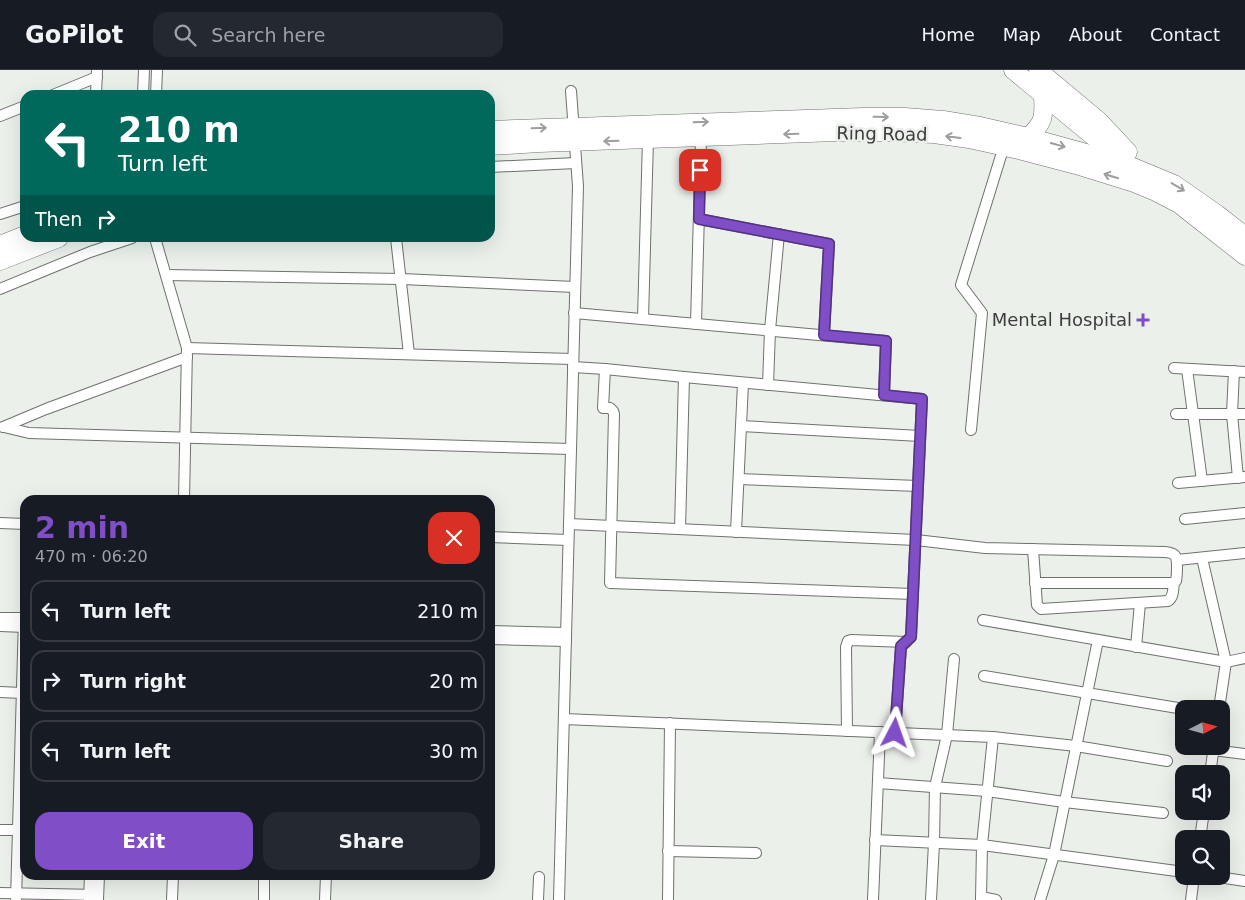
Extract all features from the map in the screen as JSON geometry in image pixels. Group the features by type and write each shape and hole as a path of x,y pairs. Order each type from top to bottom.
{"highway":[{"path":"1013,70 1133,167 1156,192"},
{"path":"1038,70 1099,121 1128,152 1133,167"},
{"path":"1028,137 1038,128 1042,120 1044,111 1043,95"},
{"name":"Ring Road","path":"495,145 574,134 863,117 905,117 943,120 971,124 1028,137 1133,167 1174,184 1245,236"},
{"name":"Ring Road","path":"495,130 648,139 836,132 890,132 969,138 1093,170 1156,192 1179,204 1245,256"},
{"path":"0,245 20,237"},
{"path":"0,261 49,242"}],"street":[{"path":"143,90 144,70"},
{"path":"156,90 157,70"},
{"path":"63,90 97,74 96,90"},
{"path":"559,900 578,186 571,91"},
{"path":"0,116 20,108"},
{"path":"696,324 701,138"},
{"path":"643,319 648,139"},
{"path":"971,430 982,313 961,284 1004,146"},
{"path":"495,167 576,162"},
{"path":"0,214 20,208"},
{"path":"699,219 829,244 824,335"},
{"path":"768,385 770,330 779,234"},
{"path":"0,289 90,252 120,242"},
{"path":"156,242 187,352 184,495"},
{"path":"397,242 409,354"},
{"path":"166,275 402,279 575,287"},
{"path":"574,313 886,341 884,395"},
{"path":"2,428 187,352 409,354 573,363 605,369 922,399 911,637 901,646 895,733"},
{"path":"1174,368 1245,372"},
{"path":"605,369 603,408 610,408 614,414 610,583 913,594"},
{"path":"1187,369 1202,481"},
{"path":"1178,483 1241,478 1232,414 1234,371"},
{"path":"680,529 684,377"},
{"path":"736,532 743,382"},
{"path":"1176,414 1245,414"},
{"path":"741,426 920,436"},
{"path":"2,428 29,433 571,449"},
{"path":"739,479 918,486"},
{"path":"1185,519 1245,513"},
{"path":"0,523 20,524"},
{"path":"569,524 916,540 985,548 1033,549 1165,552 1174,554 1177,558 1177,577 1174,582 1171,599 1168,601 1040,609 1037,605 1033,549"},
{"path":"495,537 568,540"},
{"path":"1177,560 1245,553"},
{"path":"1202,558 1226,662 1220,700"},
{"path":"1035,583 1174,582"},
{"path":"1136,647 1140,603"},
{"path":"0,618 20,622"},
{"path":"983,620 1226,662 1245,658"},
{"path":"0,626 20,624"},
{"path":"495,631 566,637"},
{"path":"495,639 566,637"},
{"path":"1040,900 1054,855 1098,640"},
{"path":"847,731 846,646 848,641 906,642"},
{"path":"931,900 935,787 947,735 954,659"},
{"path":"984,676 1175,708"},
{"path":"0,692 20,693"},
{"path":"564,719 993,737 1076,746 1167,761"},
{"path":"668,900 670,723"},
{"path":"873,900 880,732"},
{"path":"993,737 982,845 981,899 996,900"},
{"path":"1230,751 1245,754"},
{"path":"16,897 20,762"},
{"path":"878,783 988,790 1064,802 1163,813"},
{"path":"0,830 18,830"},
{"path":"875,840 982,845 1175,871"},
{"path":"668,851 756,853"},
{"path":"538,900 539,877"},
{"path":"1230,879 1245,881"},
{"path":"91,880 94,898"},
{"path":"94,898 98,880"},
{"path":"172,900 173,880"},
{"path":"264,880 264,900"},
{"path":"326,880 326,900"},
{"path":"1191,900 1193,885"},
{"path":"0,893 16,897 94,898"}],"place":[{"name":"Mental Hospital","path":"1143,320"}],"route":[{"path":"700,170 699,219 829,244 824,335 886,341 884,395 922,399 911,637 901,646 895,733"}]}
